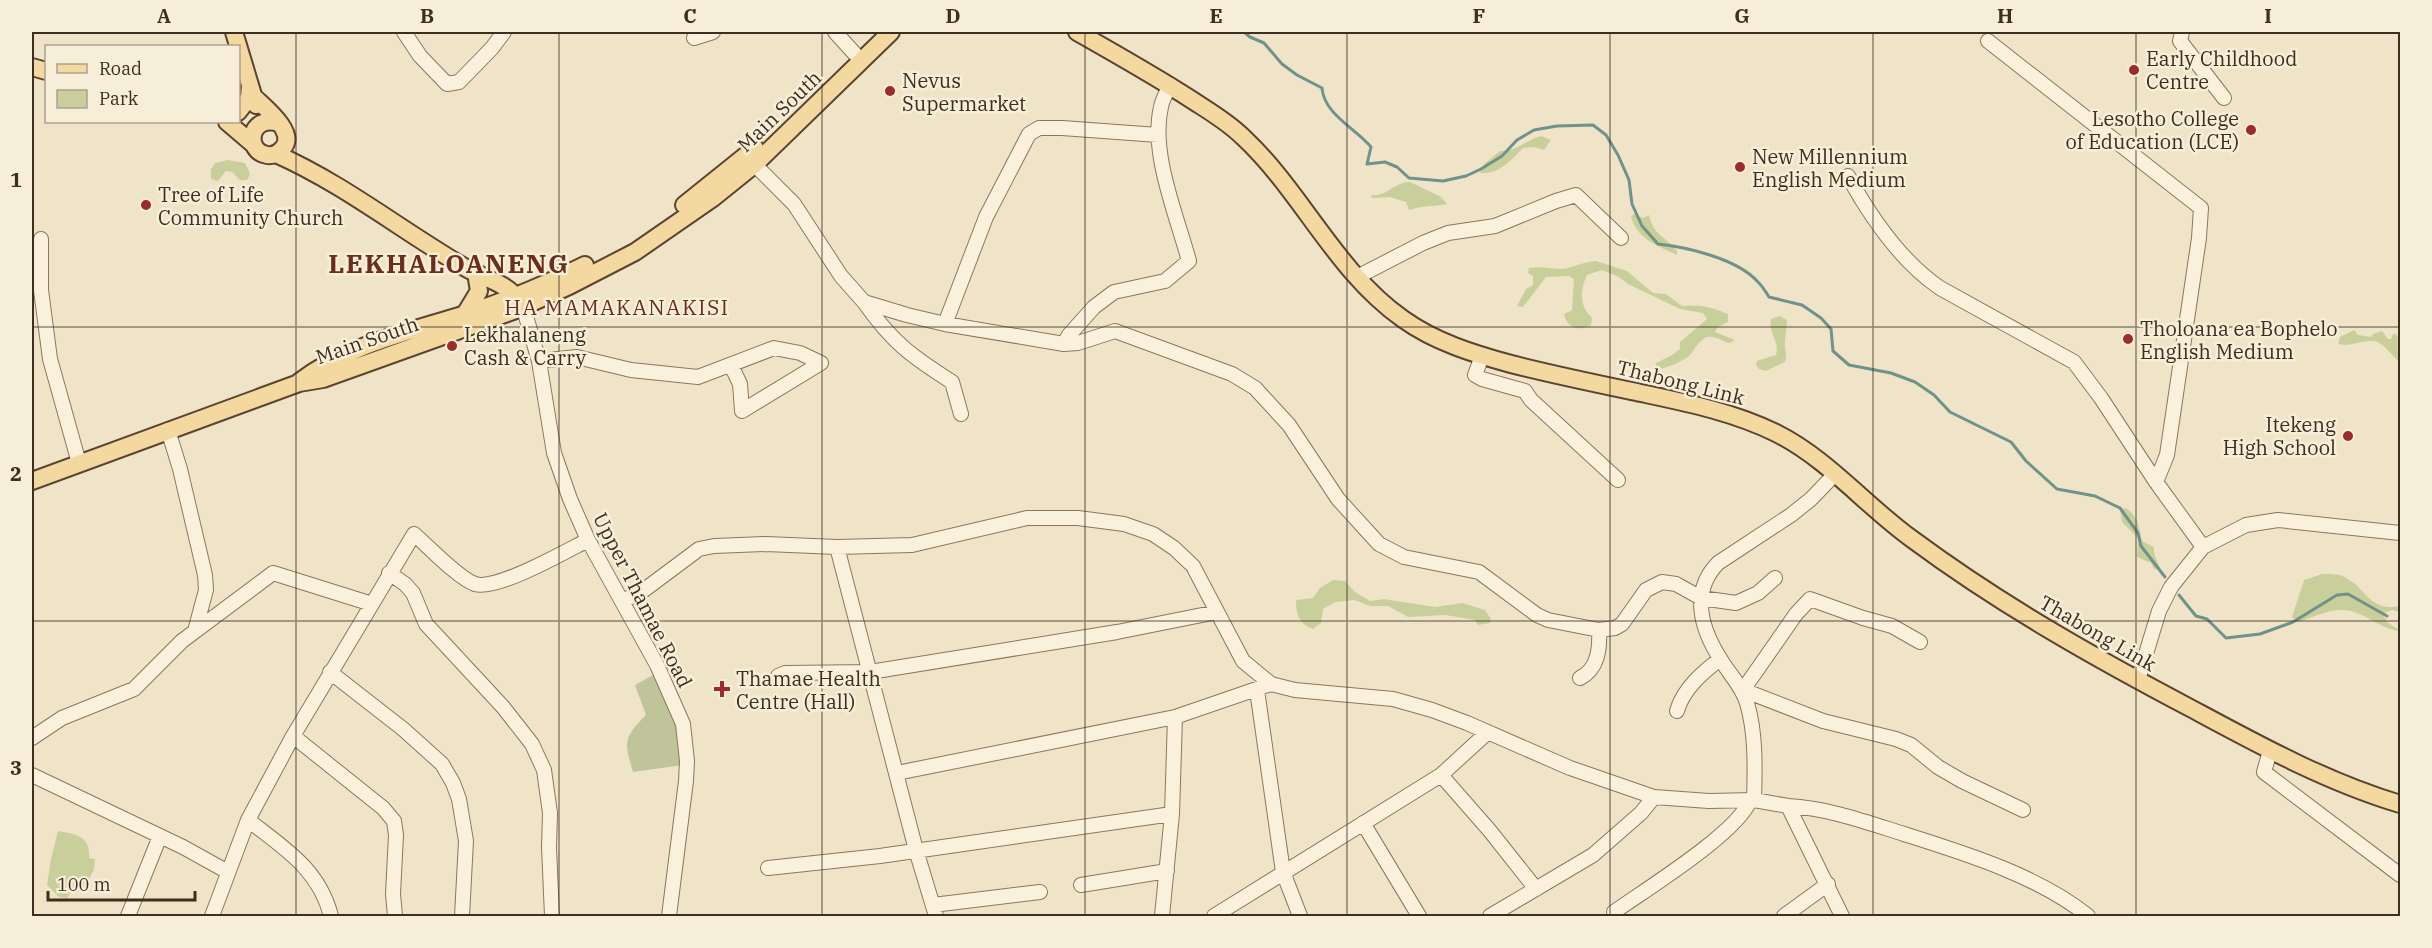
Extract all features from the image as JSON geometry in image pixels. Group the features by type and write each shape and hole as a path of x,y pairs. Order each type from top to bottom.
{"main road":[{"name":"Main South","path":"750,161 878,32"},
{"name":"Main South","path":"299,383 322,379 520,301 631,242 750,161 891,32"},
{"name":"Thabong Link","path":"1077,32 1213,113 1243,137 1357,277 1401,318 1429,335 1482,356 1549,374 1699,405 1743,417 1782,436 1835,474 1909,537 2015,611 2138,681 2270,751 2316,774 2400,804"},
{"path":"240,51 252,90 258,125 252,136 259,152 267,155 276,154 309,168 476,273 504,286 520,301"},
{"path":"240,109 252,90"},
{"path":"252,90 309,168"},
{"path":"237,123 258,125 270,120 283,130 286,144 276,154"},
{"path":"228,123 254,144"},
{"path":"465,314 479,291 476,273"},
{"name":"Main South","path":"299,383 316,369 360,349 420,327 520,301"},
{"path":"32,481 299,383"}],"street":[{"path":"404,32 420,56 447,84 459,82 504,32"},
{"path":"694,38 713,32"},
{"path":"2182,32 2180,41 2224,98"},
{"path":"842,34 855,54"},
{"path":"1988,41 2201,207 2199,238 2167,455 2156,482"},
{"path":"1064,344 1094,307 1114,292 1165,281 1189,261 1163,169 1158,135 1161,106 1170,86"},
{"path":"945,324 986,217 1029,134 1039,128 1050,128 1158,135"},
{"path":"750,161 794,204 841,276 864,302 884,331 910,355 952,382 961,414"},
{"path":"1848,176 1862,202 1919,274 1940,288 2074,362 2203,547"},
{"path":"1357,277 1423,243 1448,233 1495,226 1576,195 1621,238"},
{"path":"41,239 41,290 50,359 80,463"},
{"name":"Upper Thamae Road","path":"520,301 539,360 554,453 570,499 588,540 661,673 683,724 686,743 686,781 669,916"},
{"path":"864,302 945,324 1064,344 1078,343 1115,331 1232,374 1255,388 1289,425 1338,499 1379,544 1404,557 1479,572 1537,615 1548,620 1599,630 1615,628 1622,624 1647,590 1662,582 1676,584 1701,598 1736,603 1758,593 1775,578"},
{"path":"539,360 577,357 631,370 698,377 774,348 800,353 821,363 742,411 740,384 731,365"},
{"path":"1482,356 1475,375 1525,391 1531,400 1618,480"},
{"path":"168,430 205,575 206,590 195,631"},
{"path":"1614,912 1729,829 1752,800 1752,735 1748,706 1743,690 1720,659 1708,637 1702,616 1703,584 1708,573 1718,563 1791,515 1812,498 1835,474"},
{"path":"622,601 640,593 699,549 734,544 837,547 912,545 1027,518 1078,518 1124,524 1153,534 1174,548 1193,566 1243,661 1271,684 1295,690 1393,699 1432,710 1570,768 1654,797 1709,801 1752,800 1810,807 1869,823 1994,866 2043,887 2088,916"},
{"path":"2138,681 2159,611 2171,587 2203,547 2246,525 2278,520 2400,533"},
{"path":"212,916 248,820 330,672 414,534 463,576 475,584 487,585 505,581 588,540"},
{"path":"837,547 934,911 1040,892"},
{"path":"32,738 62,718 134,690 195,631 273,573 372,604"},
{"path":"389,573 413,593 426,624 503,707 532,744 544,770 550,813 552,916"},
{"path":"1743,690 1796,614 1810,599 1892,626 1920,642"},
{"path":"778,676 785,673 870,672 1117,632 1217,612"},
{"path":"1580,678 1590,673 1594,665 1599,650 1599,630"},
{"path":"1677,711 1680,701 1697,678 1720,659"},
{"path":"330,672 403,729 442,764 453,783 459,799 466,841 462,916"},
{"path":"897,773 1175,717 1271,684"},
{"path":"1257,690 1283,872 1300,916"},
{"path":"1743,690 1823,721 1896,739 1911,745 1962,781 2023,810"},
{"path":"1162,916 1172,814 1175,717"},
{"path":"1214,916 1441,774 1488,732"},
{"path":"293,736 383,808 394,821 396,835 393,894 395,916"},
{"path":"2270,751 2264,772 2400,875"},
{"path":"1441,774 1536,889"},
{"path":"32,775 160,836 228,872"},
{"path":"1490,916 1593,855 1641,813 1654,797"},
{"path":"1788,806 1842,916"},
{"path":"768,868 1172,814"},
{"path":"248,820 301,861 326,898 331,916"},
{"path":"1363,822 1419,916"},
{"path":"128,916 160,836"},
{"path":"1081,885 1167,871"},
{"path":"1784,916 1828,884"}],"green space":[{"path":"1541,136 1551,140 1544,150 1534,147 1523,148 1499,169 1480,173 1485,163 1500,151 1511,150"},
{"path":"228,160 245,163 250,174 247,180 240,180 232,172 226,171 218,181 211,179 211,169 215,163"},
{"path":"1410,182 1441,197 1447,204 1409,210 1406,202 1390,197 1371,198 1372,195 1382,194 1400,184"},
{"path":"1634,214 1643,218 1649,215 1654,227 1677,251 1677,255 1655,245 1643,236 1634,224 1631,216"},
{"path":"1596,261 1627,271 1653,293 1666,294 1682,306 1694,305 1728,314 1728,322 1718,327 1715,332 1735,340 1730,343 1707,337 1684,359 1656,369 1656,363 1680,349 1680,342 1707,319 1703,313 1680,309 1602,270 1587,275 1583,286 1583,303 1592,318 1591,325 1587,327 1574,327 1568,323 1564,314 1572,310 1574,279 1569,276 1546,277 1523,307 1517,306 1526,289 1533,285 1533,276 1528,273 1529,268 1564,269"},
{"path":"1780,316 1787,320 1785,362 1766,371 1759,369 1756,365 1757,361 1776,355 1771,319"},
{"path":"2354,330 2358,335 2371,337 2382,331 2388,339 2396,334 2400,340 2397,344 2400,349 2400,363 2377,342 2338,344 2340,337"},
{"path":"2126,508 2136,519 2142,541 2154,547 2160,570 2154,569 2151,563 2137,557 2138,538 2122,522 2120,510"},
{"path":"2322,574 2340,575 2350,580 2374,602 2381,605 2400,606 2400,612 2392,610 2384,613 2384,617 2400,631 2385,627 2358,613 2344,610 2327,612 2298,622 2292,617 2304,580"},
{"path":"1333,580 1345,581 1355,592 1370,601 1384,599 1435,607 1463,603 1485,610 1491,619 1490,623 1478,625 1475,620 1445,615 1408,617 1388,606 1370,606 1354,600 1335,602 1323,609 1321,623 1313,629 1308,627 1299,618 1296,600 1313,598 1320,588"},
{"path":"653,675 674,718 683,765 633,772 627,747 629,735 646,715 635,685"},
{"path":"58,831 70,833 84,840 89,850 89,858 95,859 94,869 88,882 76,893 72,891 67,898 59,897 47,885"}],"waterway":[{"path":"1244,32 1264,43 1282,64 1297,75 1322,88 1328,106 1371,147 1367,164 1385,162 1397,167 1409,178 1443,181 1466,176 1502,156 1517,140 1534,130 1557,126 1593,125 1606,135 1618,155 1629,180 1632,204 1642,226 1658,244 1711,255 1738,267 1758,282 1769,297 1802,305 1821,318 1831,329 1833,351 1849,365 1891,373 1915,382 1934,395 1950,412 2011,442 2026,461 2057,489 2095,496 2120,508 2138,533 2141,546 2165,577"},
{"path":"2179,595 2196,616 2207,619 2226,638 2260,634 2293,622 2337,595 2348,594 2387,616"}],"place":[{"name":"Early Childhood Centre","path":"2134,70"},
{"name":"Nevus Supermarket","path":"890,91"},
{"name":"Lesotho College of Education (LCE)","path":"2251,130"},
{"name":"New Millennium English Medium","path":"1740,167"},
{"name":"Tree of Life Community Church","path":"146,205"},
{"name":"Tholoana ea Bophelo English Medium","path":"2128,339"},
{"name":"Lekhalaneng Cash & Carry","path":"452,346"},
{"name":"Itekeng High School","path":"2348,436"},
{"name":"Thamae Health Centre (Hall)","path":"722,689"}],"district":[{"name":"LEKHALOANENG","path":"449,263"},
{"name":"HA MAMAKANAKISI","path":"617,307"}]}
